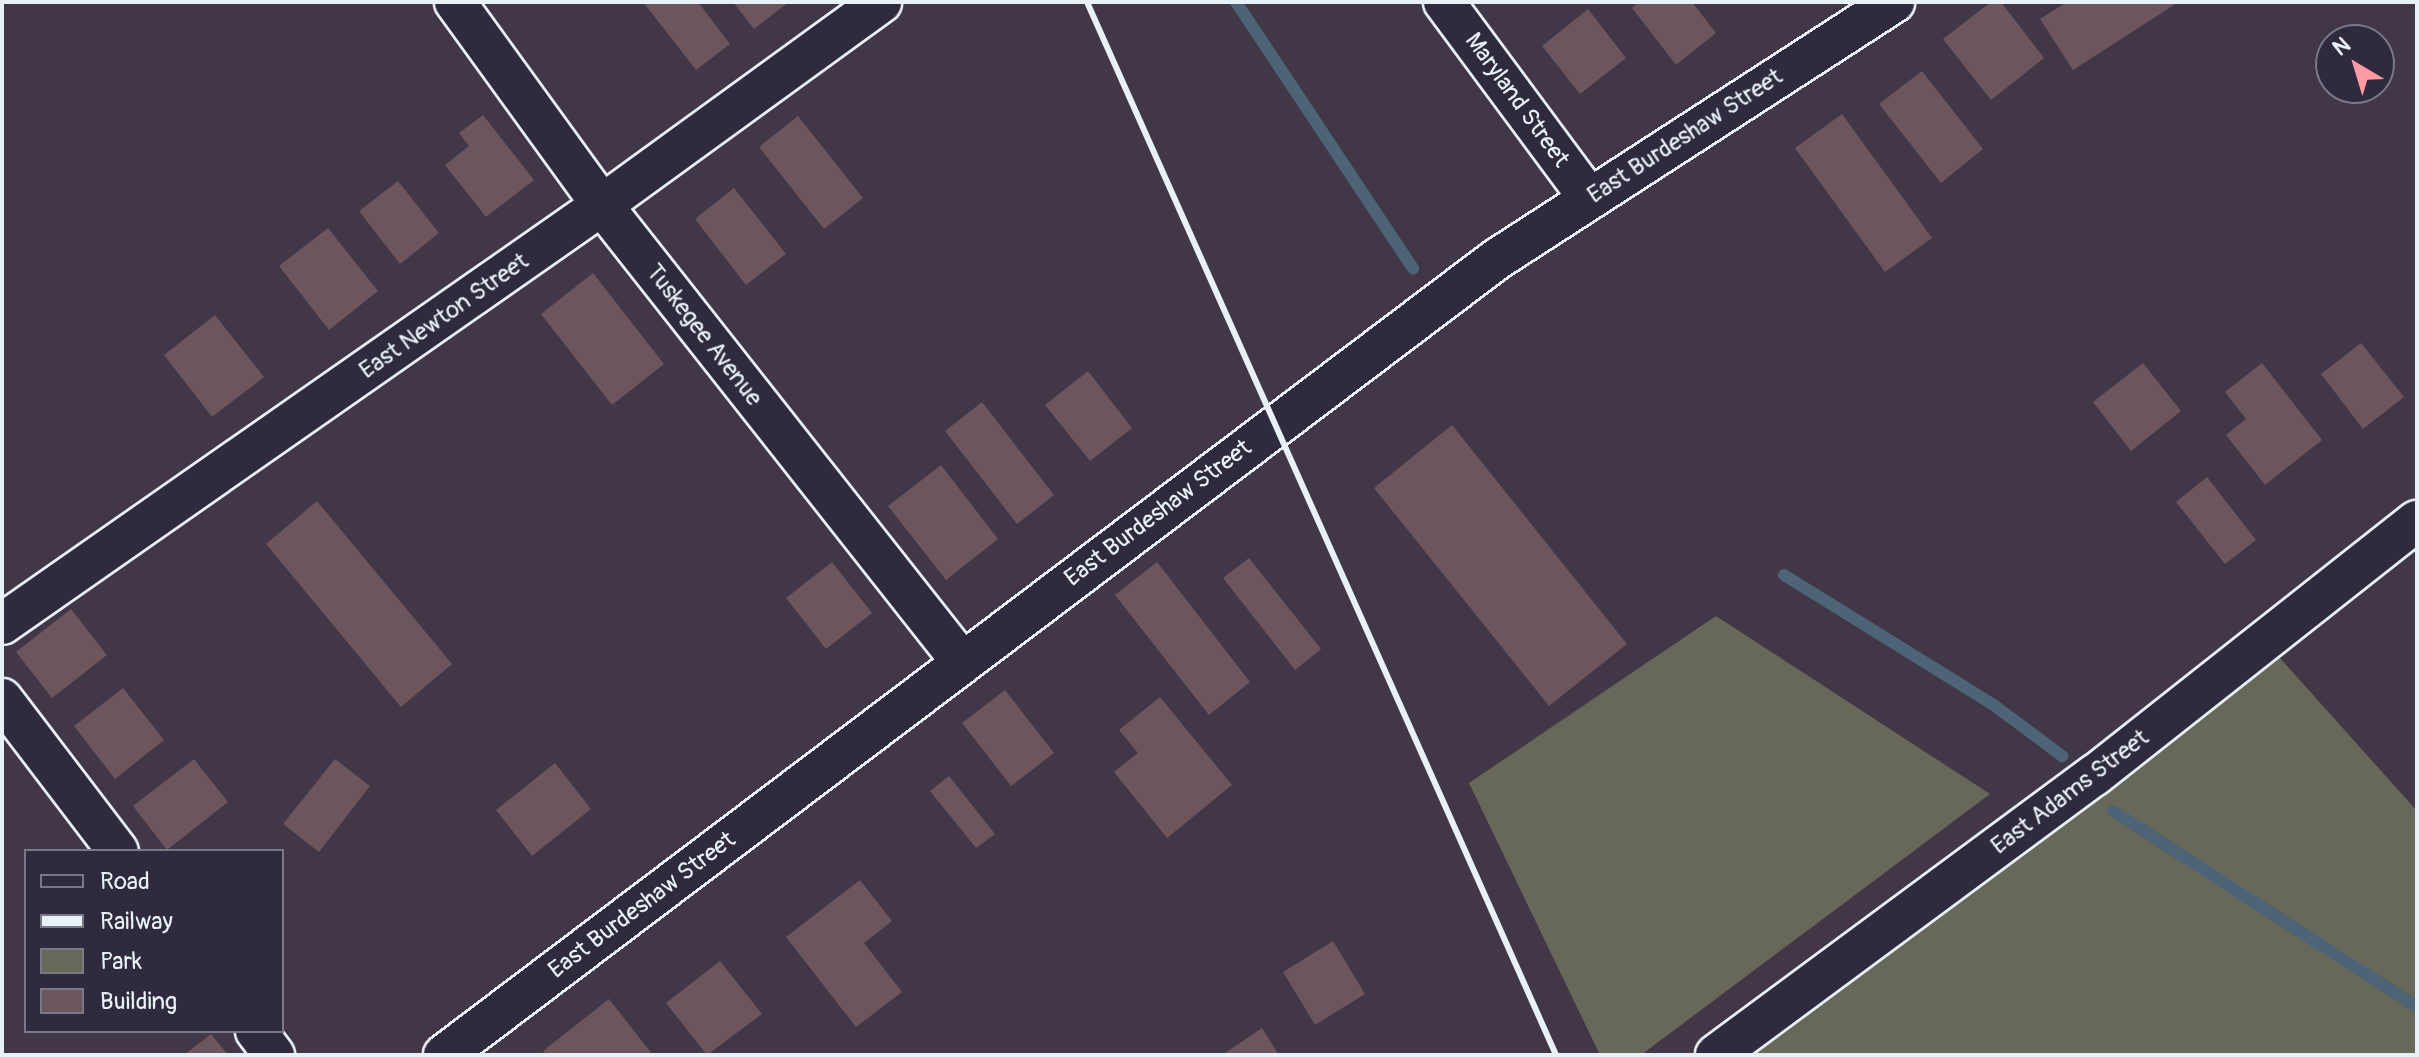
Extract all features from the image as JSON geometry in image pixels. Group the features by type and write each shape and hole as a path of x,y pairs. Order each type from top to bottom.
{"street":[{"name":"Tuskegee Avenue","path":"455,2 602,205 962,662"},
{"name":"East Newton Street","path":"2,624 602,205 881,2"},
{"name":"Maryland Street","path":"1444,2 1589,198"},
{"name":"East Burdeshaw Street","path":"444,1055 1497,259 1894,2"},
{"name":"East Adams Street","path":"1716,1055 2095,775 2417,521"},
{"path":"2,699 116,849"},
{"path":"258,1033 274,1055"}],"green space":[{"path":"1716,616 1990,794 1641,1055 1600,1055 1469,783"},
{"path":"2280,658 2417,811 2417,1055 1745,1055"}],"building":[{"path":"643,2 698,2 730,44 696,70"},
{"path":"733,2 789,2 754,29"},
{"path":"1639,2 1692,2 1716,33 1676,65 1632,8"},
{"path":"1991,2 2001,2 2044,58 1991,100 1943,39"},
{"path":"2067,2 2172,2 2174,5 2073,70 2040,19"},
{"path":"1588,9 1626,58 1580,94 1542,46"},
{"path":"1922,71 1983,149 1941,183 1879,104"},
{"path":"1842,114 1932,238 1885,272 1795,148"},
{"path":"483,115 534,180 486,217 445,165 469,146 459,133"},
{"path":"798,116 863,198 824,229 759,147"},
{"path":"398,181 439,233 400,264 359,211"},
{"path":"734,188 786,254 746,285 695,219"},
{"path":"328,228 378,291 329,330 279,266"},
{"path":"593,273 664,364 612,405 541,314"},
{"path":"215,315 264,377 212,417 164,355"},
{"path":"2361,343 2404,397 2363,429 2321,374"},
{"path":"2143,363 2181,411 2131,451 2093,402"},
{"path":"2262,363 2322,440 2265,485 2226,435 2246,419 2225,392"},
{"path":"1088,371 1132,428 1090,461 1045,405"},
{"path":"982,402 1054,495 1017,524 945,431"},
{"path":"1452,425 1627,644 1549,706 1374,488"},
{"path":"941,465 998,539 946,580 888,506"},
{"path":"2207,477 2256,540 2225,564 2176,502"},
{"path":"317,501 452,664 401,707 266,544"},
{"path":"1249,558 1321,649 1295,670 1223,578"},
{"path":"832,562 872,613 826,649 786,598"},
{"path":"1157,562 1250,682 1209,715 1115,595"},
{"path":"71,609 107,655 52,698 16,652"},
{"path":"123,688 164,740 115,779 74,726"},
{"path":"1005,690 1054,753 1011,786 962,723"},
{"path":"1160,697 1232,785 1167,838 1114,772 1138,753 1119,730"},
{"path":"194,759 228,802 168,849 133,806"},
{"path":"335,759 370,786 319,852 283,824"},
{"path":"555,763 591,809 532,856 496,810"},
{"path":"949,776 995,834 976,848 930,791"},
{"path":"860,880 892,921 864,943 902,992 856,1027 786,937"},
{"path":"1333,941 1365,994 1315,1025 1283,972"},
{"path":"720,961 762,1014 707,1055 666,1003"},
{"path":"609,999 653,1055 546,1055 543,1051"},
{"path":"1262,1028 1279,1055 1226,1055 1225,1053"},
{"path":"211,1034 228,1055 184,1055"}],"waterway":[{"path":"1236,2 1413,268"},
{"path":"1784,575 1995,706 2062,756"},
{"path":"2113,811 2417,1007"}],"railway":[{"path":"1087,2 1556,1055"}]}
